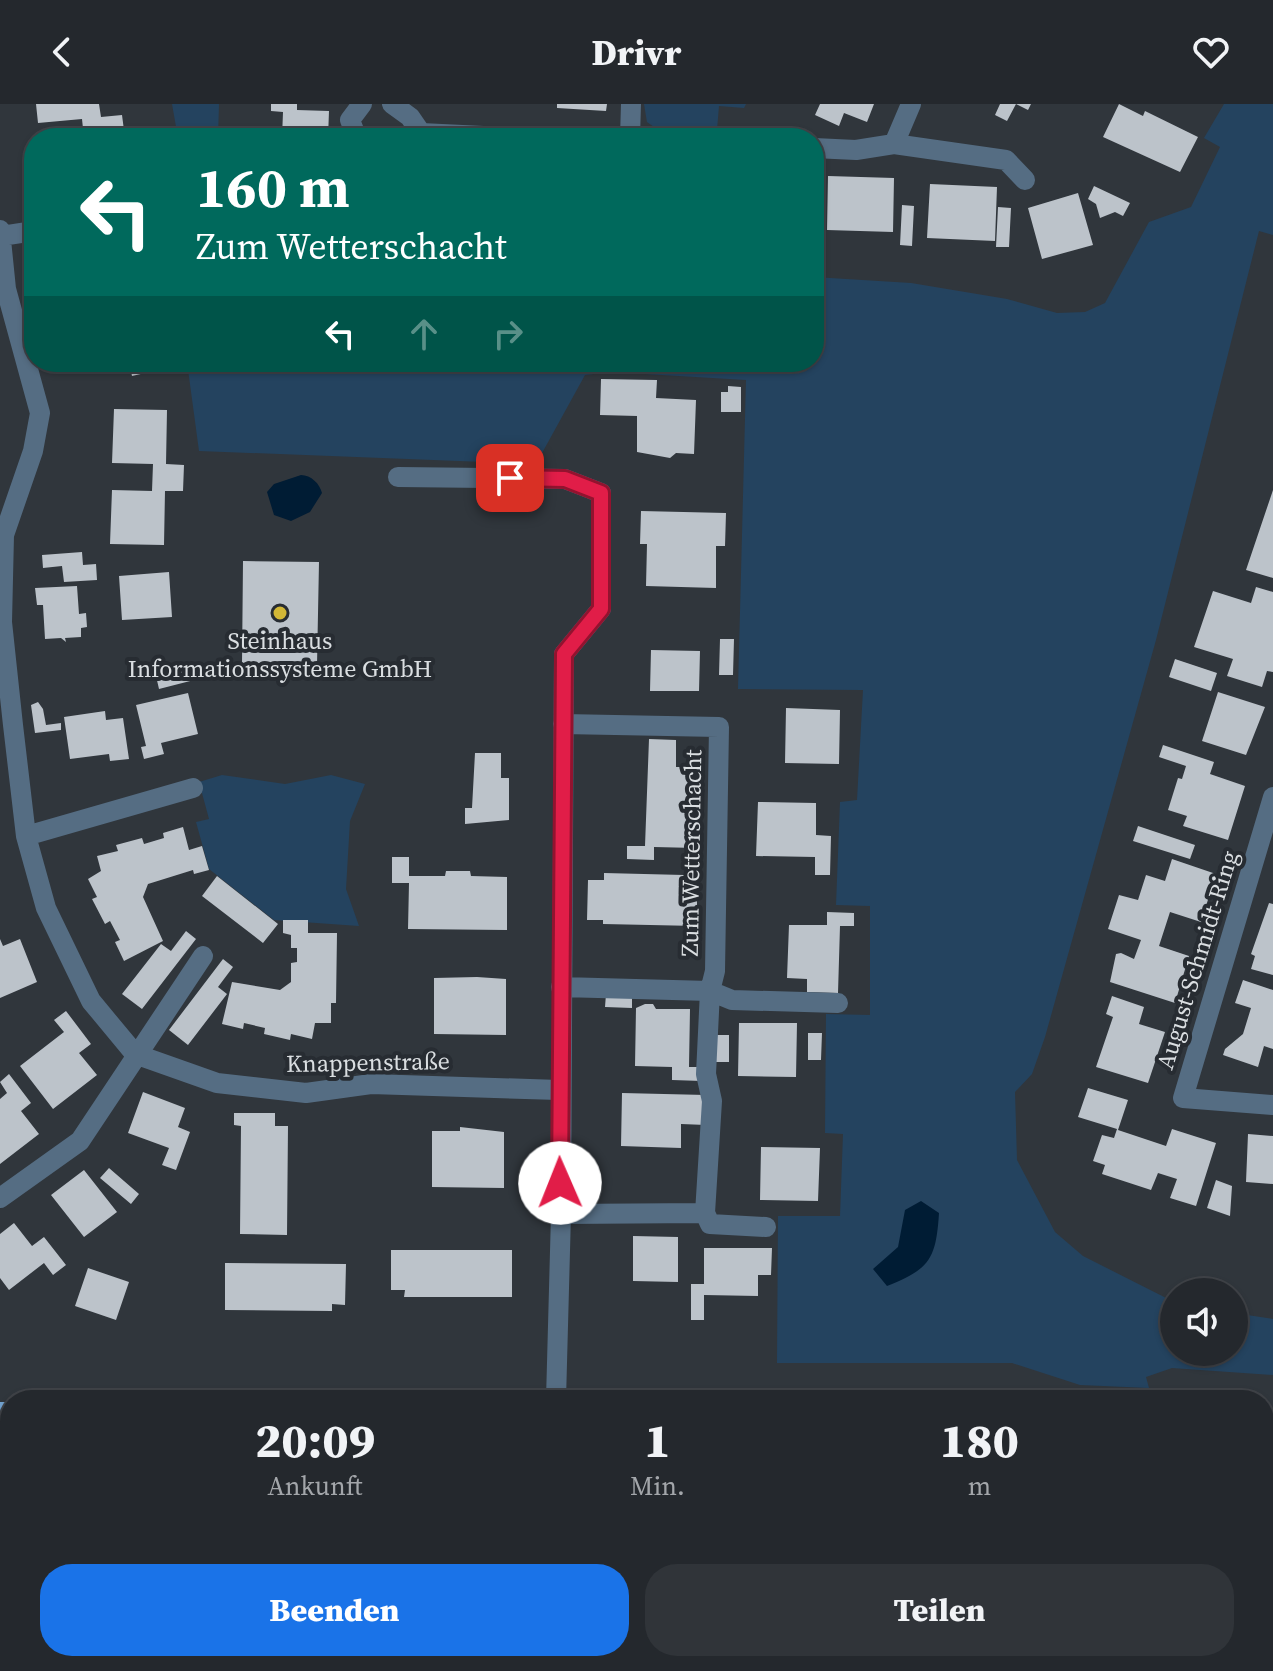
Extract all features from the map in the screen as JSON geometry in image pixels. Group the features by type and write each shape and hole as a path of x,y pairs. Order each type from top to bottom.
{"street":[{"path":"353,128 350,120 362,104"},
{"path":"392,104 410,117 412,128"},
{"path":"630,128 631,104"},
{"path":"894,144 911,104"},
{"path":"824,148 856,150 894,144 1006,160 1025,180"},
{"path":"24,232 1,233 8,329 24,371"},
{"path":"24,372 40,413 33,451 2,535 2,622 26,836 46,908 91,1001 135,1054"},
{"path":"398,477 565,479 601,493 601,609 564,654 559,1090 561,1214 556,1390"},
{"name":"Zum Wetterschacht","path":"563,724 719,727 715,971 710,991 706,1074 712,1101 705,1213"},
{"path":"26,836 193,788"},
{"name":"August-Schmidt-Ring","path":"1273,797 1183,1098 1273,1105"},
{"path":"0,1198 80,1141 203,956"},
{"name":"Zum Wetterschacht","path":"561,987 710,991 732,1000 838,1003"},
{"name":"Knappenstraße","path":"135,1054 217,1083 306,1093 371,1084 559,1090"},
{"path":"561,1214 705,1213 710,1224 766,1227"}],"shaded area":[{"path":"172,104 219,104 218,128 176,128"},
{"path":"644,104 746,104 744,108 719,106 717,128 654,127 647,122"},
{"path":"1224,104 1273,104 1273,235 1259,231 1156,640 1045,1037 1032,1074 1015,1092 1017,1160 1055,1232 1083,1256 1160,1295 1160,1366 1248,1366 1248,1315 1273,1319 1273,1375 1172,1368 1146,1377 1149,1388 1080,1385 1012,1363 777,1363 778,1216 840,1216 843,1134 825,1133 826,1014 870,1015 870,906 836,905 840,802 857,800 863,690 738,689 746,380 611,372 824,372 824,278 911,283 1007,299 1057,313 1085,312 1105,303 1149,222 1191,207 1220,147 1204,138"},
{"path":"188,372 611,372 585,375 536,464 199,451"},
{"path":"301,475 314,481 322,493 310,512 291,521 274,515 267,492 274,484"},
{"path":"222,775 285,784 331,775 365,784 350,821 346,889 359,926 274,920 209,869 196,822 209,819 199,782"},
{"path":"921,1201 939,1213 933,1252 922,1268 887,1286 873,1269 898,1247 905,1210"}],"building":[{"path":"36,104 99,104 101,117 122,115 124,128 83,128 82,119 38,123"},
{"path":"271,104 297,104 297,110 329,111 328,128 282,128 283,112 271,111"},
{"path":"557,104 607,104 606,111 557,108"},
{"path":"820,104 874,104 867,122 844,113 839,126 815,115"},
{"path":"1000,104 1016,104 1007,121 995,115"},
{"path":"1016,104 1031,104 1028,110"},
{"path":"1119,104 1143,116 1145,111 1198,137 1180,172 1103,137"},
{"path":"828,176 894,178 893,232 827,230"},
{"path":"930,184 997,187 995,241 927,238"},
{"path":"1094,186 1130,203 1123,216 1115,212 1100,218 1096,204 1088,199"},
{"path":"1078,193 1093,245 1042,259 1028,208"},
{"path":"902,205 914,206 912,246 900,245"},
{"path":"998,207 1011,208 1009,247 996,247"},
{"path":"601,379 657,380 656,398 696,400 694,454 676,453 670,458 637,452 637,416 600,415"},
{"path":"728,386 741,387 741,412 721,412 721,392 728,392"},
{"path":"114,409 167,410 166,464 184,465 183,491 165,491 164,545 110,544 112,490 152,491 153,464 112,463"},
{"path":"1273,490 1273,578 1246,570"},
{"path":"641,511 726,513 725,546 716,546 716,588 646,586 647,544 640,544"},
{"path":"82,552 83,565 96,564 97,580 64,582 62,566 43,568 42,555"},
{"name":"Steinhaus Informationssysteme GmbH","path":"243,561 319,562 317,665 242,663"},
{"path":"169,572 172,617 122,620 119,576"},
{"path":"77,586 79,614 86,613 87,627 81,628 81,637 65,638 66,642 61,638 45,639 43,605 37,605 35,588"},
{"path":"1256,587 1273,592 1273,672 1267,671 1262,687 1227,676 1233,659 1194,647 1213,591 1251,603"},
{"path":"720,639 734,639 733,675 719,675"},
{"path":"651,650 700,651 699,691 650,691"},
{"path":"1175,659 1217,673 1211,691 1169,677"},
{"path":"195,666 198,679 159,689 156,676"},
{"path":"1218,692 1265,707 1246,755 1202,741"},
{"path":"188,693 198,734 161,743 164,754 144,759 141,747 146,746 136,705"},
{"path":"38,702 43,709 46,725 61,723 61,730 35,733 31,705"},
{"path":"786,708 840,710 839,764 785,763"},
{"path":"105,711 106,720 123,718 129,759 110,761 109,754 70,759 64,717"},
{"path":"649,739 676,740 676,767 698,767 696,848 654,847 654,860 627,859 627,846 645,846"},
{"path":"1163,745 1214,762 1210,774 1245,786 1228,840 1183,826 1187,816 1168,810 1178,778 1182,779 1186,766 1159,757"},
{"path":"475,753 501,753 501,778 509,778 509,820 465,824 465,808 472,808"},
{"path":"758,802 816,803 816,835 831,836 830,875 815,875 815,857 756,856"},
{"path":"1138,826 1195,845 1190,859 1133,841"},
{"path":"183,827 189,850 202,846 209,870 194,874 193,870 148,884 143,897 163,941 124,961 115,942 120,940 110,921 105,924 92,899 97,897 88,879 101,871 97,856 118,851 116,845 142,838 144,844 164,838 163,833"},
{"path":"392,857 409,857 409,876 445,876 446,871 470,871 471,876 507,877 507,930 408,929 409,883 392,883"},
{"path":"1172,859 1216,874 1201,922 1170,912 1159,946 1189,956 1175,1003 1110,982 1116,954 1134,959 1141,940 1108,929 1119,895 1138,900 1146,875 1165,881"},
{"path":"604,873 684,875 684,898 697,899 697,926 603,924 603,920 587,920 588,880 604,880"},
{"path":"217,876 278,924 263,943 202,896"},
{"path":"1269,903 1273,904 1273,975 1251,969 1255,956 1251,954"},
{"path":"827,912 854,913 854,926 840,926 838,993 807,992 807,979 787,978 789,925 827,925"},
{"path":"283,920 308,920 308,933 337,933 336,1003 331,1003 331,1023 315,1023 312,1039 291,1034 290,1040 264,1034 265,1028 244,1023 243,1029 222,1024 232,982 280,990 291,982 291,963 297,962 297,948 291,948 291,935 283,933"},
{"path":"186,931 196,939 142,1009 122,994 161,944 171,951"},
{"path":"0,939 3,946 20,939 37,982 0,998"},
{"path":"223,959 233,967 218,987 227,994 188,1045 169,1030"},
{"path":"434,978 506,979 506,1035 434,1034"},
{"path":"1243,980 1273,990 1273,1049 1264,1046 1258,1067 1223,1055 1225,1049 1243,1034 1251,1008 1235,1003"},
{"path":"606,994 632,995 632,1008 605,1007"},
{"path":"1112,996 1144,1007 1139,1024 1165,1032 1148,1083 1096,1067 1113,1017 1106,1014"},
{"path":"653,1004 656,1009 690,1009 689,1067 703,1067 702,1081 672,1080 672,1067 635,1066 636,1008"},
{"path":"66,1011 91,1044 79,1053 97,1075 53,1109 20,1066 64,1032 54,1020"},
{"path":"739,1023 797,1023 796,1077 738,1076"},
{"path":"808,1033 822,1033 821,1060 808,1060"},
{"path":"716,1035 729,1035 729,1062 716,1062"},
{"path":"9,1074 31,1103 21,1111 39,1134 0,1164 0,1099 7,1093 0,1082"},
{"path":"1088,1088 1128,1100 1118,1130 1166,1146 1172,1129 1216,1143 1196,1206 1170,1198 1177,1179 1158,1173 1151,1190 1102,1174 1105,1165 1093,1161 1102,1135 1114,1138 1117,1129 1078,1117"},
{"path":"143,1092 185,1108 178,1127 190,1132 176,1170 162,1165 169,1148 128,1133"},
{"path":"622,1093 706,1095 706,1125 681,1124 681,1148 621,1146"},
{"path":"234,1113 275,1113 275,1126 288,1126 287,1235 240,1234 241,1126 234,1125"},
{"path":"460,1127 504,1132 504,1188 432,1187 432,1131 460,1131"},
{"path":"1248,1134 1273,1136 1273,1184 1246,1182"},
{"path":"761,1147 820,1148 818,1201 760,1200"},
{"path":"109,1168 139,1194 131,1204 100,1178"},
{"path":"84,1170 117,1212 84,1237 51,1195"},
{"path":"1216,1180 1232,1186 1230,1216 1207,1208"},
{"path":"14,1223 32,1246 44,1237 66,1265 53,1275 44,1263 9,1290 0,1278 0,1234"},
{"path":"633,1236 678,1237 678,1282 633,1281"},
{"path":"704,1248 772,1248 771,1275 758,1275 758,1296 704,1295 704,1320 691,1320 691,1284 704,1284"},
{"path":"391,1250 512,1250 512,1297 404,1297 405,1290 391,1290"},
{"path":"225,1263 346,1264 345,1305 332,1304 332,1311 225,1310"},
{"path":"88,1268 129,1282 116,1320 75,1306"}],"place":[{"name":"Steinhaus Informationssysteme GmbH","path":"280,613"}],"route":[{"path":"510,478 565,479 601,493 601,609 564,654 560,1183"}]}
